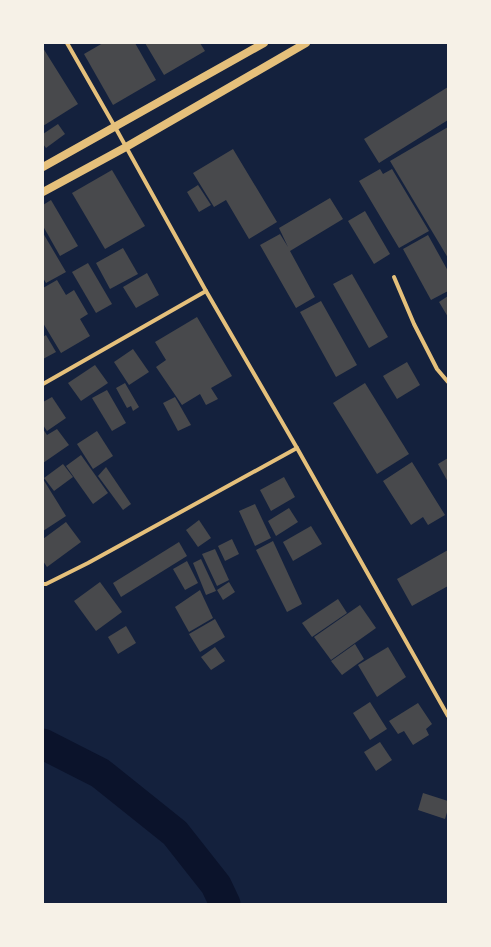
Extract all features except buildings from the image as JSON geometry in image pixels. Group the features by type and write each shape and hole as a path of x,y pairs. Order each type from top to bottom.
{"main road":[{"path":"43,167 264,43"},
{"path":"43,192 126,147 306,43"}],"street":[{"path":"67,43 206,291 297,448 448,716"},
{"path":"394,277 414,324 437,368 448,382"},
{"path":"43,384 206,291"},
{"path":"43,584 88,563 297,448"}],"waterway":[{"path":"43,744 100,773 175,833 216,885 225,904"}]}
